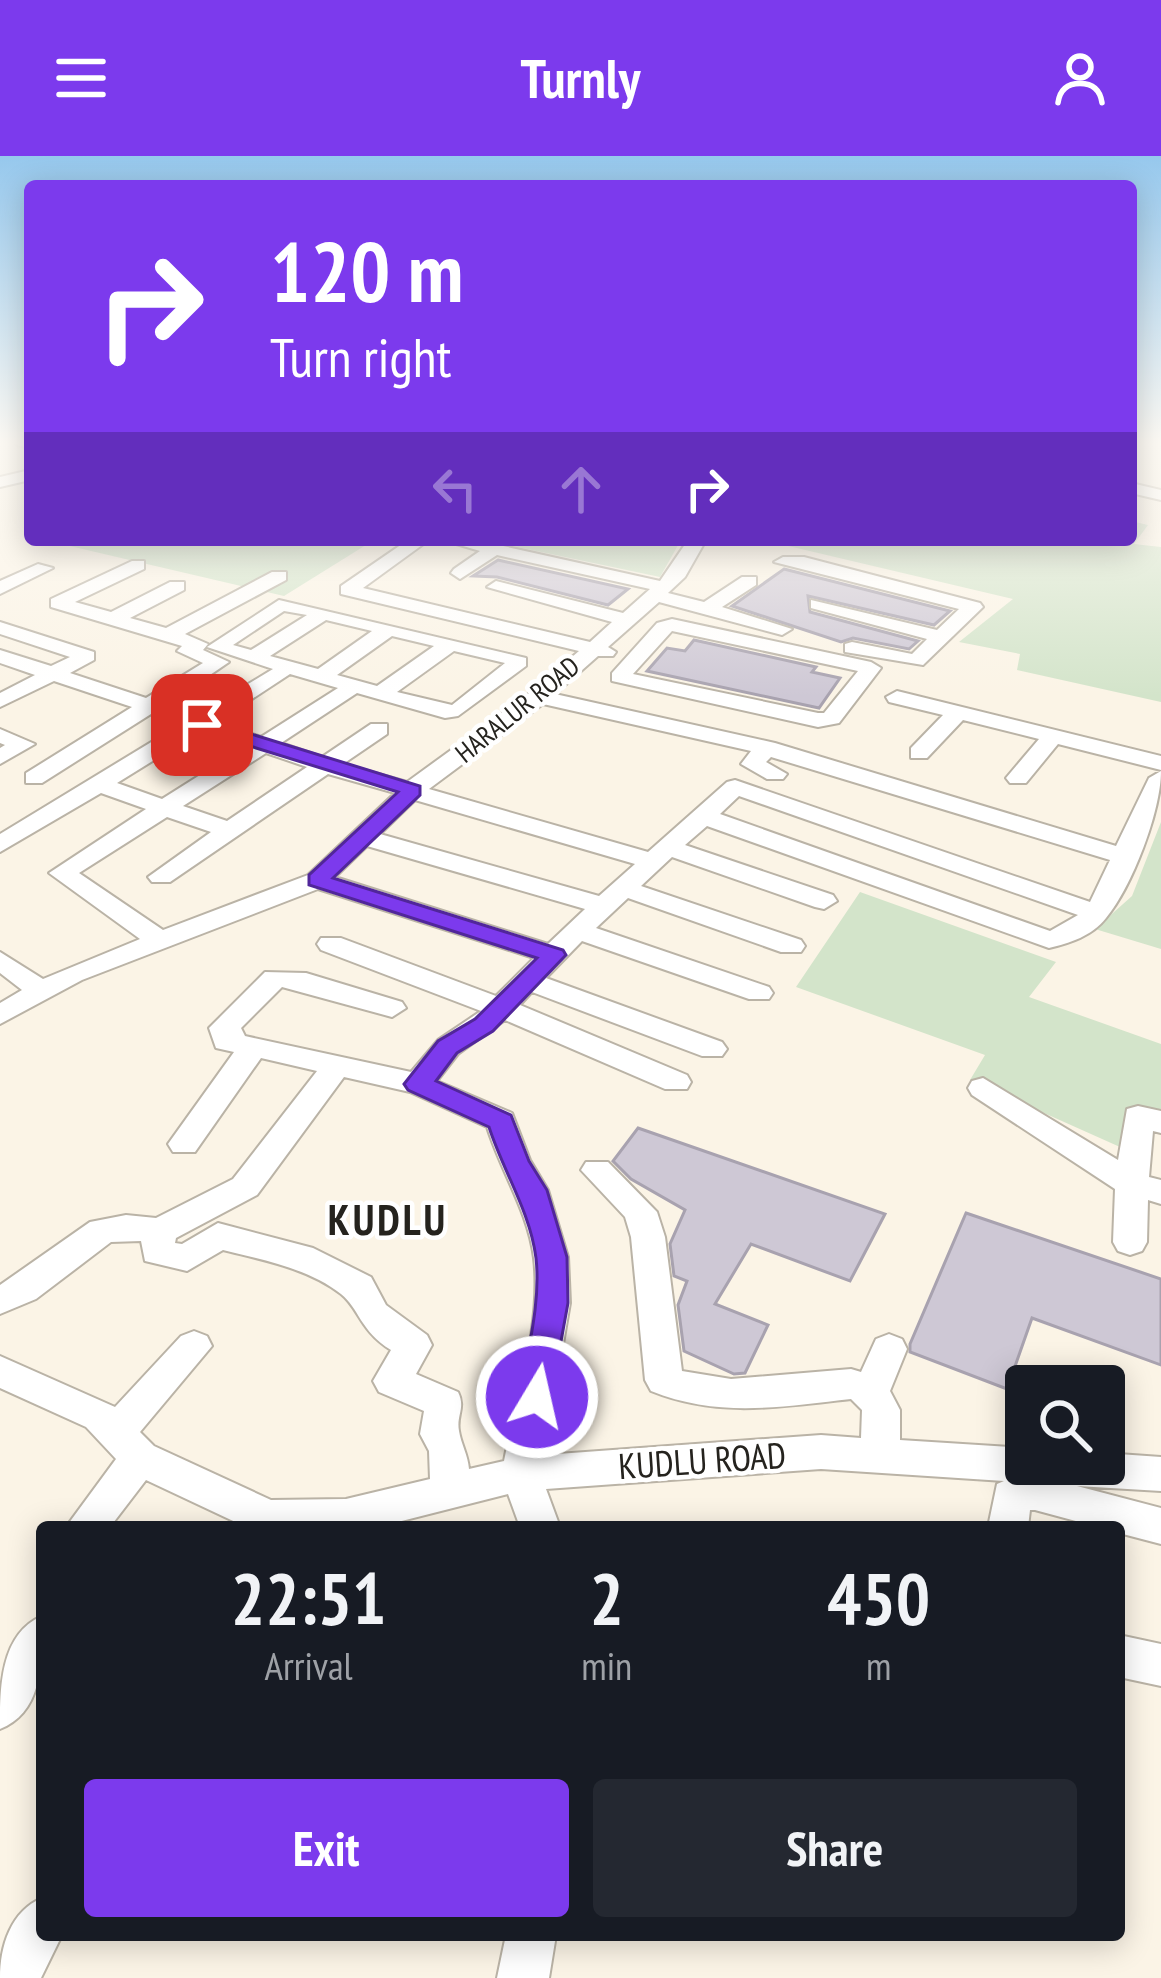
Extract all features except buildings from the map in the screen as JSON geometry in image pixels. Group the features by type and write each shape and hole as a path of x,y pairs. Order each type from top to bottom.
{"street":[{"path":"411,546 348,590 608,635"},
{"path":"481,546 659,591 706,609 900,661 916,661 973,607 804,562 783,562"},
{"name":"HARALUR ROAD","path":"0,1015 71,974 317,880 412,790 537,698 679,574 694,546"},
{"path":"460,573 495,549"},
{"path":"34,778 220,662 187,651 198,644 58,603 138,565"},
{"path":"1,587 44,568"},
{"path":"167,636 279,576"},
{"path":"706,609 748,580"},
{"path":"113,619 177,586"},
{"path":"496,587 642,651"},
{"path":"818,604 941,637"},
{"path":"279,606 323,613 450,644 519,662 452,712 221,649 218,643 279,606"},
{"path":"253,658 323,613"},
{"path":"673,626 871,668 831,718 818,720 619,676 642,651 664,627 673,626"},
{"path":"0,628 87,656 0,700"},
{"path":"320,677 388,629"},
{"path":"380,694 450,644"},
{"path":"0,656 326,766 824,901"},
{"path":"6,835 202,725 281,673"},
{"path":"489,686 767,748 1124,856"},
{"path":"161,941 62,873 348,691"},
{"path":"897,697 1161,763"},
{"path":"919,753 958,712"},
{"path":"161,878 379,729"},
{"path":"0,736 24,744 0,757"},
{"path":"1018,778 1054,736"},
{"path":"767,748 752,764 775,773"},
{"path":"703,816 1049,940 1067,936 1097,913 1118,881 1124,856 1161,778"},
{"path":"100,785 231,831"},
{"path":"418,1084 448,1047 484,1025 577,930 735,788 1097,913"},
{"path":"364,837 791,946"},
{"path":"317,880 554,955"},
{"path":"577,930 759,993"},
{"path":"331,944 676,1082"},
{"path":"0,960 41,992"},
{"path":"392,1008 306,982 275,979 224,1028 231,1035 226,1041 418,1084 501,1121 514,1162 532,1190 551,1257 552,1303 521,1474 538,1521"},
{"path":"529,981 712,1049"},
{"path":"184,1144 253,1048"},
{"path":"0,1300 103,1231 126,1227 160,1231 245,1187 337,1066"},
{"path":"983,1088 1146,1188"},
{"path":"1130,1242 1146,1188 1138,1117 1161,1122"},
{"path":"597,1170 626,1195 644,1225 664,1380 686,1391 712,1395 851,1384 871,1391 881,1410 880,1455"},
{"path":"160,1231 157,1252 187,1258 218,1236 301,1257 345,1276 359,1288 365,1307 384,1329 414,1345 392,1381 446,1402 439,1434 448,1448 451,1490"},
{"path":"89,1521 129,1444 194,1346"},
{"path":"871,1391 889,1349"},
{"name":"KUDLU ROAD","path":"0,1371 100,1416 129,1444 226,1502 271,1517 313,1521"},
{"name":"KUDLU ROAD","path":"328,1521 521,1474 821,1452 880,1455 1005,1474"},
{"name":"KUDLU ROAD","path":"1125,1475 1161,1474"},
{"path":"1009,1521 1011,1496 1026,1485"},
{"path":"1050,1485 1161,1526"},
{"path":"0,1707 36,1647"},
{"path":"1125,1657 1161,1665"},
{"path":"14,1978 36,1935"},
{"path":"523,1978 530,1941"}],"green space":[{"path":"70,546 364,546 284,596"},
{"path":"513,546 678,546 660,577"},
{"path":"788,546 1161,547 1161,702 1017,670 1020,654 959,642 1013,599"},
{"path":"1161,822 1161,949 1095,929 1132,896"},
{"path":"860,892 1056,962 1029,997 1161,1044 1161,1112 1120,1147 970,1080 985,1055 796,987"}],"district":[{"name":"KUDLU","path":"388,1219"}],"route":[{"path":"202,725 412,790 317,880 554,955 484,1025 448,1047 418,1084 501,1121 514,1162 532,1190 551,1257 552,1303 537,1397"}]}
